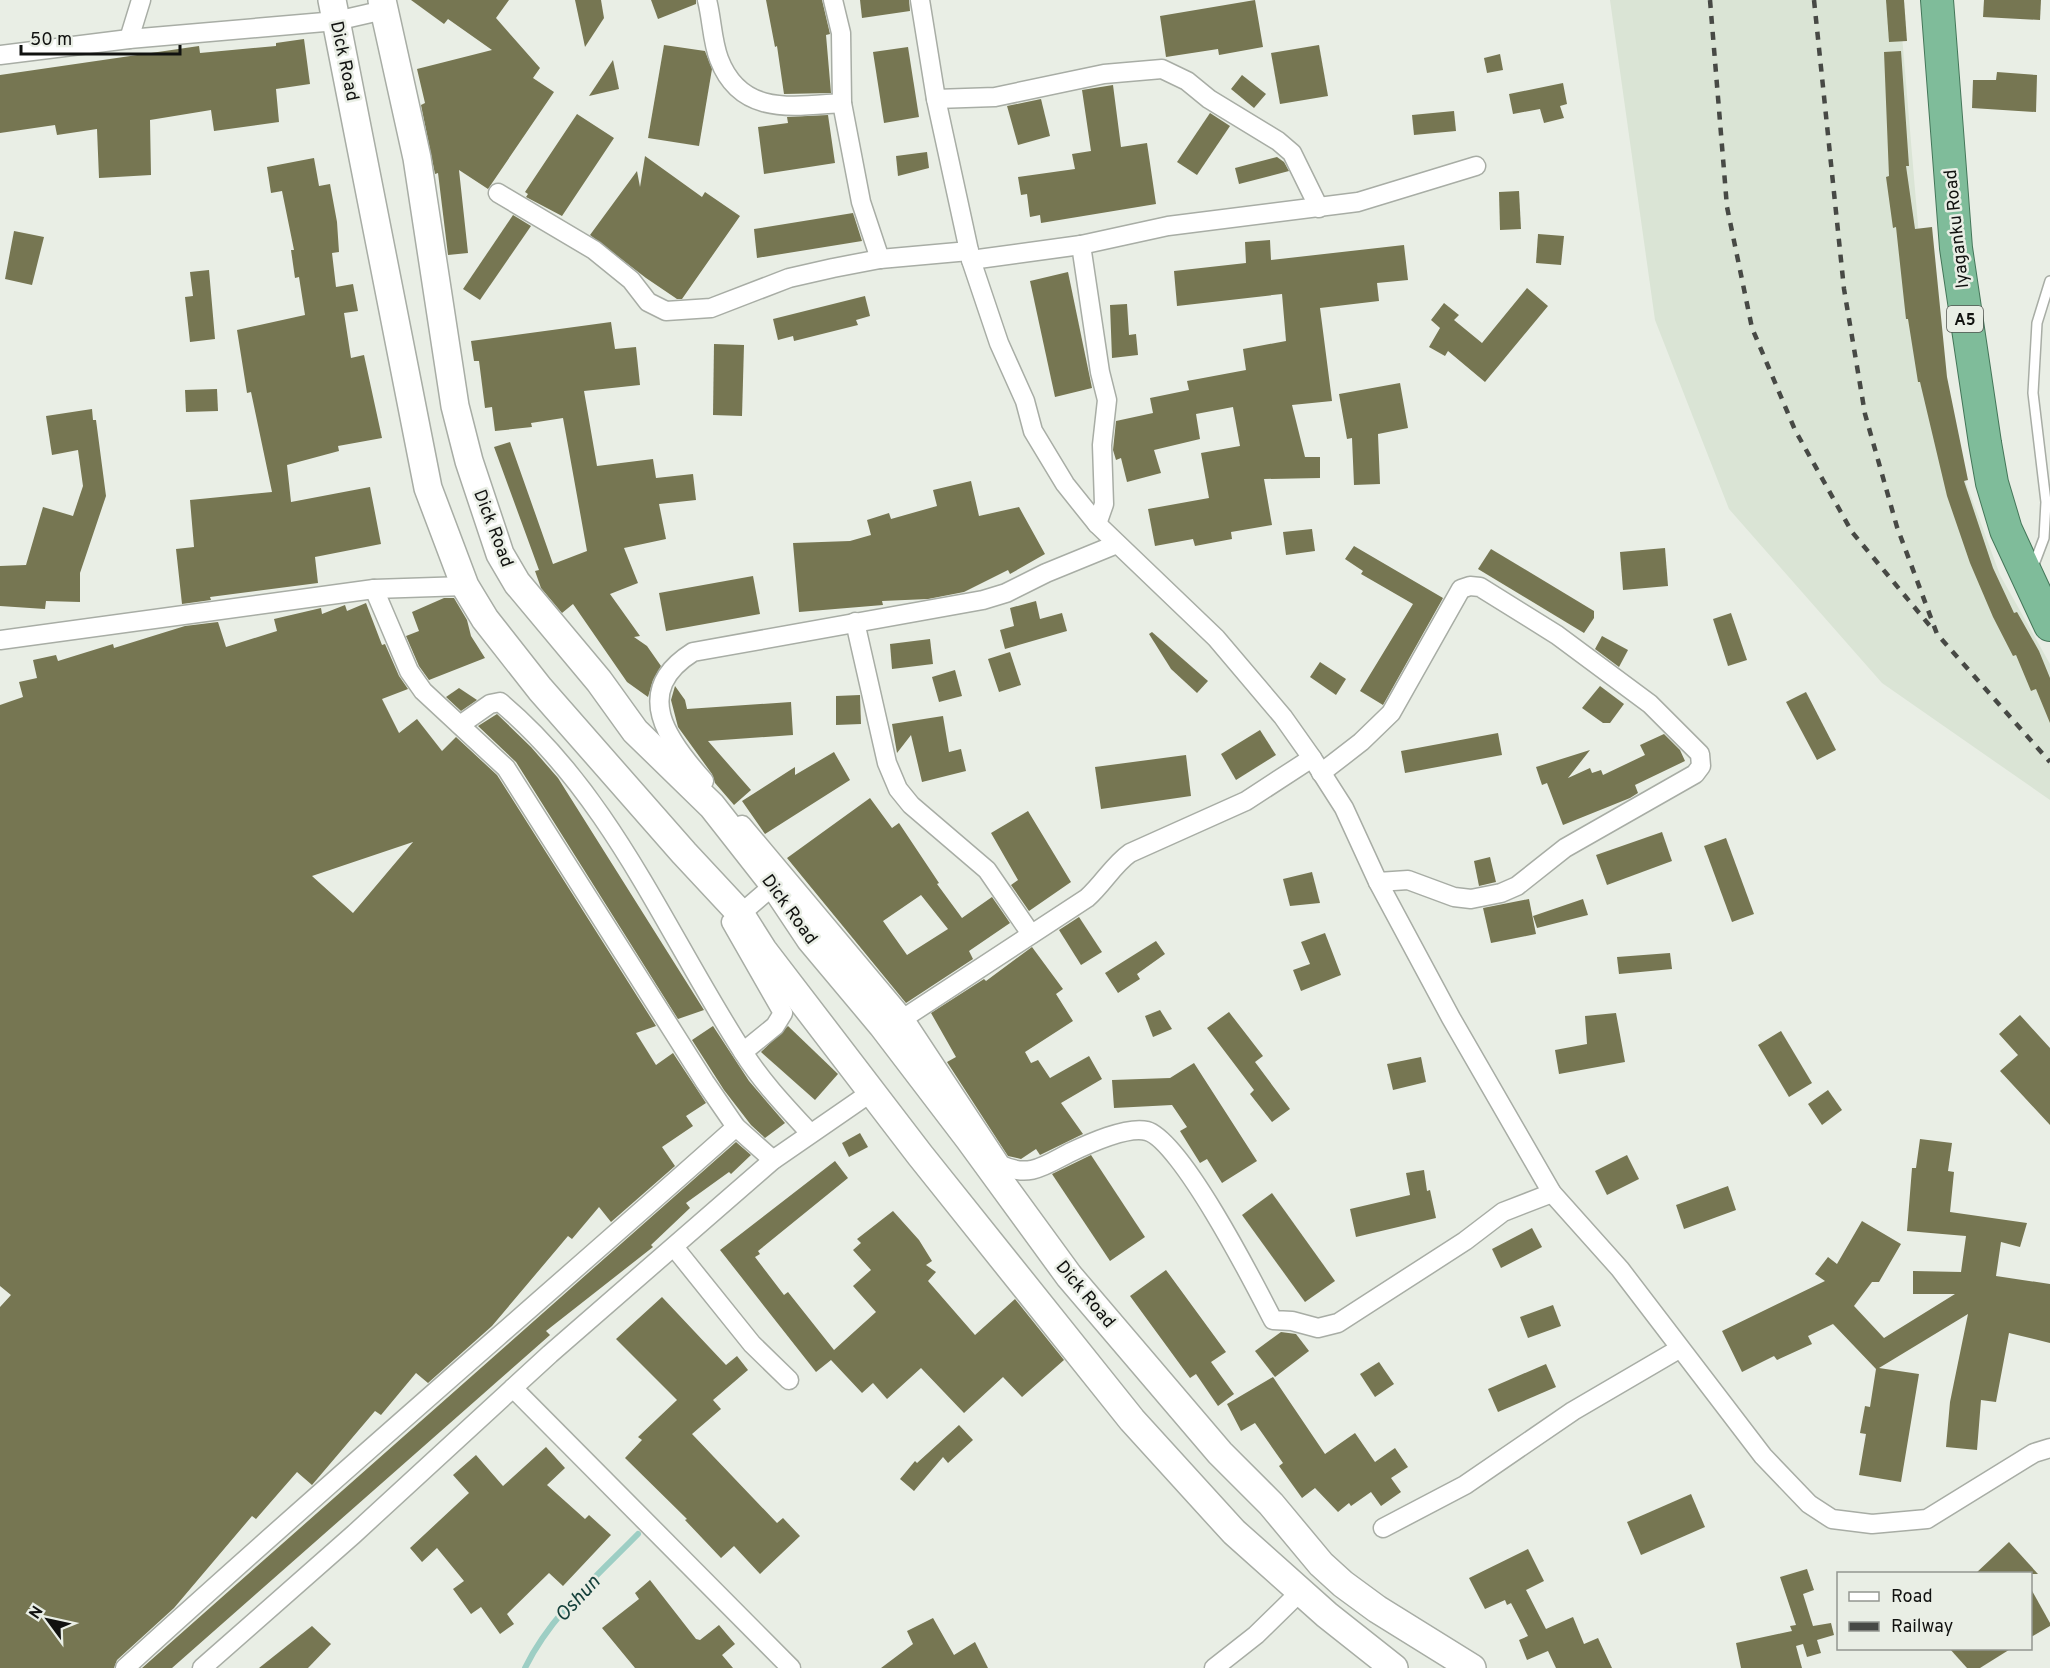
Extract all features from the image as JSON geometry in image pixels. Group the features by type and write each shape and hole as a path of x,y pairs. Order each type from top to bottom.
{"highway":[{"name":"Iyaganku Road","path":"1937,0 1956,248 1974,384 1992,483 2006,530 2027,581 2050,625"}],"main road":[{"name":"Dick Road","path":"383,5 417,158 455,406 469,462 500,554 517,583 599,681 635,731 712,806 774,885 810,939 882,1025 1069,1276 1220,1453 1271,1504 1322,1564 1343,1584 1377,1609 1472,1668"},
{"name":"Dick Road","path":"334,10 428,488 465,586 485,619 540,689 739,912 763,950 920,1155 1132,1420 1234,1532 1300,1592 1394,1668"}],"street":[{"path":"129,39 141,0"},
{"path":"707,0 718,58 727,74 742,91 779,108 842,103"},
{"path":"833,0 841,33 842,103 861,202 880,259"},
{"path":"920,0 936,99 970,256 999,344 1024,401 1034,431 1065,484 1097,524 1216,638 1283,717 1317,765 1344,808 1378,882 1451,1018 1552,1193 1620,1269 1762,1456 1809,1504 1832,1519 1872,1524 1927,1520 2034,1453 2050,1448"},
{"path":"0,55 383,5"},
{"path":"936,99 995,97 1104,74 1162,69 1187,81 1209,99 1278,141 1292,153 1319,208"},
{"path":"498,193 594,250 631,280 648,302 666,311 711,308 789,278 880,259 970,256 1081,244 1168,226 1358,202 1476,166"},
{"path":"1081,244 1100,372 1107,400 1102,445 1104,504 1097,524"},
{"path":"1117,544 1046,573 1006,593 983,600 693,652 677,662 663,684 658,700 665,732 684,759 776,863 904,1018 1001,1165 1016,1172 1034,1170 1089,1144 1136,1129 1158,1136 1184,1168 1235,1245 1274,1320 1292,1321 1318,1328 1338,1323 1465,1241 1503,1212 1552,1193"},
{"path":"0,640 374,589 465,586"},
{"path":"904,1018 1087,898 1100,887 1119,861 1130,853 1246,801 1361,742 1390,713 1461,590 1470,586 1480,587 1567,641 1650,704 1700,754 1701,766 1695,774 1565,848 1517,886 1501,893 1471,899 1454,897 1408,880 1378,882"},
{"path":"374,589 409,671 423,691 506,768 705,1082 736,1127 773,1160"},
{"path":"855,622 887,763 898,789 911,805 987,870 1031,934"},
{"path":"460,725 487,705 500,702 549,747 594,804 663,915 743,1052 768,1087 810,1133"},
{"path":"743,1052 775,1026 783,1013 730,922 739,912 774,885"},
{"path":"202,1668 353,1535 513,1388 773,1160 873,1091"},
{"path":"125,1668 254,1550 353,1467 736,1127"},
{"path":"674,1246 752,1344 789,1380"},
{"path":"1383,1528 1465,1485 1573,1411 1679,1349"},
{"path":"513,1388 790,1668"},
{"path":"1214,1668 1256,1635 1300,1592"}],"lane":[{"path":"2027,581 2044,538 2046,502 2033,393 2037,323 2050,281"}],"shaded area":[{"path":"1610,0 1899,0 1924,296 1955,453 2000,575 2050,664 2050,800 1882,683 1729,509 1655,320"}],"building":[{"path":"411,0 509,0 496,18 540,68 533,78 554,92 488,189 459,170 468,253 448,255 438,173 435,174 421,105 425,103 417,69 492,50 448,19 444,24"},
{"path":"575,0 601,0 604,18 585,47"},
{"path":"651,0 696,0 696,4 658,19"},
{"path":"766,0 822,0 830,34 826,35 831,93 784,94 777,46 775,47"},
{"path":"860,0 909,0 910,11 862,18"},
{"path":"1255,0 1263,47 1219,55 1218,49 1166,57 1160,16"},
{"path":"1886,0 1904,0 1907,41 1889,42"},
{"path":"1984,0 2041,0 2040,20 1983,17"},
{"path":"304,39 310,84 276,89 279,122 214,131 211,110 150,120 151,175 99,178 97,129 57,135 55,125 0,133 0,75 199,46 200,53 276,46 276,43"},
{"path":"664,45 705,51 712,69 699,146 648,138"},
{"path":"1319,45 1328,96 1280,104 1271,53"},
{"path":"908,47 919,117 884,123 873,52"},
{"path":"1901,51 1909,166 1906,166 1915,229 1932,227 1947,377 1968,480 1964,481 1993,568 2014,613 2017,612 2039,651 2050,678 2050,723 2036,689 2031,691 2016,655 2013,656 1993,617 1970,563 1947,496 1920,382 1918,382 1908,319 1906,319 1896,227 1893,228 1886,177 1889,176 1884,52"},
{"path":"1500,54 1503,70 1487,73 1484,58"},
{"path":"613,60 619,89 589,96"},
{"path":"1997,72 2037,75 2036,112 1972,108 1973,80 1996,80"},
{"path":"1242,75 1266,94 1254,108 1231,89"},
{"path":"1563,83 1567,104 1560,106 1564,118 1544,123 1540,109 1513,114 1509,94"},
{"path":"1113,85 1121,147 1147,143 1156,204 1041,223 1040,215 1030,217 1027,194 1021,195 1018,177 1075,169 1072,154 1091,151 1082,90"},
{"path":"1041,99 1050,136 1018,145 1007,106"},
{"path":"1454,111 1456,131 1414,135 1412,115"},
{"path":"1210,113 1230,126 1197,175 1177,162"},
{"path":"577,114 614,138 562,216 526,197 528,194 525,192"},
{"path":"828,115 835,163 764,174 758,127 788,123 787,117"},
{"path":"927,152 929,168 898,176 896,156"},
{"path":"645,156 702,197 705,192 740,216 682,299 677,299 646,278 590,235 637,171 640,187"},
{"path":"1277,157 1284,162 1289,171 1239,184 1235,168"},
{"path":"314,158 319,186 330,184 337,222 339,252 332,253 336,287 353,284 358,311 344,313 351,358 364,355 382,438 338,446 339,451 287,465 291,502 370,487 381,544 315,557 318,583 210,597 211,600 182,604 176,549 194,547 190,500 272,492 251,392 247,393 237,330 305,315 299,277 295,278 291,250 294,250 282,191 271,193 267,167"},
{"path":"1519,191 1521,229 1500,230 1499,192"},
{"path":"853,213 862,241 757,258 754,229"},
{"path":"513,215 531,226 480,300 463,289"},
{"path":"14,231 44,237 32,285 5,279"},
{"path":"1538,234 1564,236 1561,265 1536,263"},
{"path":"1270,240 1271,260 1404,245 1408,280 1377,283 1379,301 1320,308 1332,401 1292,405 1305,457 1320,457 1320,478 1264,479 1272,525 1231,532 1232,539 1195,546 1193,539 1155,546 1148,509 1209,498 1201,453 1240,446 1233,407 1196,414 1200,439 1154,450 1161,473 1127,482 1121,458 1116,460 1113,450 1116,421 1153,413 1150,398 1189,390 1187,381 1246,370 1243,349 1286,341 1282,294 1177,306 1174,271 1246,263 1245,242"},
{"path":"209,270 215,339 190,342 185,297 193,296 190,272"},
{"path":"1068,272 1092,388 1055,397 1030,281"},
{"path":"1527,288 1548,306 1485,382 1448,351 1445,356 1429,347 1440,328 1431,320 1444,303 1459,315 1454,320 1482,343"},
{"path":"865,296 870,316 856,320 858,325 794,341 793,336 778,340 773,319"},
{"path":"1127,304 1129,335 1136,334 1138,355 1112,358 1110,305"},
{"path":"611,322 615,349 636,347 640,385 584,391 597,466 653,459 656,478 693,474 696,500 659,504 666,539 624,548 638,583 610,594 640,636 634,637 647,646 661,666 653,680 648,697 627,682 573,604 562,613 541,588 535,571 539,570 494,447 510,442 553,564 587,551 563,418 531,423 532,427 495,431 492,407 485,408 479,361 474,361 471,341"},
{"path":"714,344 744,345 742,416 713,415"},
{"path":"1400,383 1408,428 1378,434 1380,484 1354,485 1352,438 1347,439 1339,394"},
{"path":"217,389 218,411 186,412 185,390"},
{"path":"92,409 93,420 96,420 106,496 80,573 80,602 46,601 45,609 0,606 0,566 26,565 43,507 73,516 83,486 78,450 52,455 46,416"},
{"path":"971,481 979,516 1019,507 1045,554 1010,574 1008,570 964,592 928,599 882,601 883,605 799,612 793,543 850,541 871,535 867,520 889,513 891,519 937,506 933,490"},
{"path":"1312,529 1315,551 1286,555 1283,532"},
{"path":"1354,546 1443,598 1383,705 1360,691 1413,604 1361,574 1363,571 1345,559"},
{"path":"1665,548 1668,586 1623,590 1620,552"},
{"path":"1491,549 1594,611 1594,618 1584,633 1478,569"},
{"path":"753,576 760,614 666,631 659,593"},
{"path":"444,598 454,598 467,620 471,636 485,658 429,680 419,666 406,636 419,631 412,612"},
{"path":"1036,601 1040,619 1062,613 1067,631 1005,649 1000,630 1014,626 1010,608"},
{"path":"366,603 382,645 385,644 399,676 408,689 382,699 399,733 417,719 442,751 456,737 497,775 656,1026 636,1033 656,1065 673,1053 706,1103 686,1116 693,1126 662,1147 675,1166 611,1222 599,1207 572,1239 568,1236 492,1326 428,1383 416,1373 381,1415 375,1411 312,1485 297,1472 256,1519 252,1516 174,1608 117,1660 114,1668 0,1668 0,1307 11,1295 0,1286 0,705 23,697 19,682 37,678 33,660 56,655 58,661 113,644 114,648 185,626 218,622 226,647 277,631 274,619 321,608 322,614 345,605 347,611","holes":["413,842 353,913 312,876"]},
{"path":"1731,613 1747,660 1728,666 1713,619"},
{"path":"1152,632 1208,681 1197,693 1171,669 1149,634"},
{"path":"1602,636 1628,650 1619,667 1595,649"},
{"path":"930,639 933,664 892,669 890,644"},
{"path":"1010,652 1021,685 999,692 988,659"},
{"path":"1320,662 1346,679 1336,695 1310,677"},
{"path":"955,670 962,696 939,702 932,677"},
{"path":"675,686 685,700 687,709 791,702 793,735 708,741 751,790 734,805 715,783 712,774 678,727 671,700"},
{"path":"1600,686 1624,704 1610,723 1603,723 1582,708"},
{"path":"459,688 477,700 461,711 446,697"},
{"path":"1806,692 1836,750 1817,760 1786,702"},
{"path":"860,695 861,724 836,725 836,696"},
{"path":"497,714 531,747 558,778 704,1010 678,1019 516,762 478,726"},
{"path":"943,716 949,752 961,749 966,771 922,782 911,735 897,753 892,724"},
{"path":"1260,730 1276,755 1236,780 1221,754"},
{"path":"1498,733 1502,755 1405,773 1401,751"},
{"path":"1664,734 1680,750 1685,761 1635,785 1638,793 1630,798 1563,825 1547,783 1542,785 1536,767 1590,750 1568,778 1590,768 1592,773 1601,770 1603,775 1645,755 1640,745"},
{"path":"834,752 850,780 765,834 742,801 795,767 795,775"},
{"path":"1186,755 1191,796 1101,809 1095,767"},
{"path":"870,798 892,828 899,823 939,883 937,884 962,918 992,897 1010,923 969,951 973,959 906,1003 787,858","holes":["921,895 948,929 907,955 883,921"]},
{"path":"1028,811 1071,882 1029,911 1011,885 1018,880 991,833"},
{"path":"1662,832 1672,861 1607,885 1596,855"},
{"path":"1726,838 1754,914 1732,922 1704,846"},
{"path":"1490,857 1496,882 1479,886 1474,861"},
{"path":"1312,872 1320,903 1290,906 1283,879"},
{"path":"1529,899 1536,934 1491,943 1483,908"},
{"path":"1583,899 1588,915 1537,928 1533,916"},
{"path":"1079,917 1102,952 1081,965 1059,930"},
{"path":"1325,933 1341,975 1301,991 1293,970 1310,964 1301,942"},
{"path":"1156,941 1165,954 1137,974 1140,979 1118,993 1105,973"},
{"path":"1032,947 1063,989 1056,994 1073,1021 1025,1052 1031,1063 1038,1060 1050,1078 1089,1056 1102,1079 1061,1103 1083,1134 1040,1155 1036,1149 1021,1159 1008,1156 947,1062 956,1057 931,1013 984,979 986,981"},
{"path":"1670,953 1672,969 1619,974 1617,957"},
{"path":"1160,1010 1172,1029 1153,1037 1145,1016"},
{"path":"1229,1012 1263,1056 1255,1062 1290,1109 1272,1122 1250,1094 1254,1090 1207,1028"},
{"path":"1616,1013 1625,1062 1559,1074 1555,1050 1587,1044 1585,1016"},
{"path":"2020,1015 2050,1048 2050,1125 2000,1071 2018,1055 1999,1034"},
{"path":"713,1026 749,1081 785,1123 765,1138 751,1125 724,1090 692,1040"},
{"path":"788,1026 838,1074 815,1100 761,1052"},
{"path":"1781,1031 1812,1083 1789,1097 1758,1045"},
{"path":"1421,1057 1426,1082 1393,1090 1387,1064"},
{"path":"1194,1063 1257,1161 1222,1183 1207,1159 1200,1163 1180,1131 1187,1127 1172,1105 1114,1108 1112,1080 1170,1078"},
{"path":"1828,1090 1842,1110 1822,1125 1808,1104"},
{"path":"860,1133 868,1147 849,1157 842,1143"},
{"path":"1920,1139 1952,1143 1948,1171 1954,1172 1950,1212 2027,1223 2020,1247 2001,1242 1996,1276 2050,1284 2050,1343 2009,1333 1996,1402 1981,1400 1977,1450 1946,1447 1950,1402 1968,1314 1879,1368 1919,1374 1901,1482 1859,1475 1866,1434 1860,1433 1865,1406 1870,1407 1876,1369 1833,1324 1808,1336 1812,1344 1777,1360 1774,1356 1742,1372 1722,1331 1825,1281 1815,1274 1828,1257 1837,1264 1862,1221 1901,1244 1879,1282 1872,1282 1854,1306 1884,1338 1955,1294 1913,1294 1913,1271 1961,1272 1966,1236 1907,1231 1912,1168 1916,1168"},
{"path":"736,1142 751,1155 731,1174 729,1172 686,1203 690,1208 651,1245 653,1247 546,1331 550,1335 172,1668 142,1668"},
{"path":"1091,1155 1145,1237 1110,1261 1052,1174"},
{"path":"1627,1155 1639,1179 1607,1195 1595,1171"},
{"path":"835,1161 848,1178 758,1251 760,1254 755,1257 784,1295 788,1292 834,1350 876,1312 853,1286 871,1270 853,1250 861,1243 857,1239 893,1211 919,1240 932,1261 926,1265 936,1272 928,1281 975,1335 1015,1299 1064,1360 1022,1397 1003,1377 964,1413 921,1368 887,1399 873,1383 862,1393 831,1360 816,1372 720,1250"},
{"path":"1424,1170 1427,1191 1430,1190 1436,1218 1356,1237 1350,1209 1410,1195 1406,1173"},
{"path":"1728,1186 1736,1210 1684,1229 1676,1205"},
{"path":"1272,1193 1335,1281 1305,1302 1242,1215"},
{"path":"1532,1228 1542,1247 1501,1268 1492,1249"},
{"path":"1166,1270 1226,1352 1211,1362 1234,1394 1218,1406 1196,1374 1190,1378 1130,1296"},
{"path":"662,1297 726,1365 737,1356 748,1370 713,1400 721,1409 692,1434 777,1523 783,1518 800,1536 760,1574 734,1546 721,1558 685,1520 687,1519 625,1458 642,1440 638,1437 677,1400 616,1339"},
{"path":"1553,1305 1561,1326 1528,1338 1520,1317"},
{"path":"1281,1332 1296,1334 1309,1351 1275,1377 1255,1351"},
{"path":"1379,1362 1394,1384 1375,1397 1360,1374"},
{"path":"1546,1364 1556,1387 1498,1412 1488,1389"},
{"path":"1273,1377 1325,1454 1355,1433 1375,1462 1395,1448 1408,1467 1391,1478 1401,1492 1381,1506 1371,1492 1351,1506 1349,1503 1338,1512 1315,1488 1302,1498 1279,1466 1283,1463 1255,1423 1241,1431 1227,1404"},
{"path":"959,1425 973,1440 948,1463 943,1457 914,1491 900,1479 915,1461 917,1463"},
{"path":"546,1447 565,1468 547,1485 585,1519 589,1515 611,1535 563,1586 549,1573 507,1614 514,1624 500,1634 481,1607 471,1614 453,1589 464,1581 437,1548 422,1562 410,1548 469,1493 453,1475 476,1455 503,1486"},
{"path":"1691,1494 1705,1527 1641,1555 1627,1522"},
{"path":"2009,1542 2038,1574 2032,1574 2032,1572 1977,1572"},
{"path":"1528,1549 1544,1581 1526,1590 1546,1629 1573,1617 1584,1644 1598,1638 1612,1668 1556,1668 1548,1651 1527,1660 1519,1640 1528,1636 1511,1603 1507,1605 1505,1600 1485,1609 1469,1578"},
{"path":"1807,1569 1814,1590 1803,1594 1813,1626 1831,1623 1834,1635 1817,1640 1821,1653 1807,1657 1803,1644 1796,1646 1802,1668 1741,1668 1736,1643 1792,1631 1790,1626 1796,1625 1780,1577"},
{"path":"650,1580 696,1639 700,1640 719,1625 735,1644 722,1655 733,1668 635,1668 602,1628 639,1599 635,1593"},
{"path":"2032,1591 2050,1623 2050,1626 2032,1636"},
{"path":"933,1618 954,1655 975,1642 988,1668 881,1668 913,1644 907,1631"},
{"path":"312,1626 331,1644 308,1668 259,1668"},
{"path":"1951,1650 2009,1650 1980,1668 1967,1668"}],"waterway":[{"name":"Oshun","path":"525,1668 548,1630 562,1613 638,1534"}],"railway":[{"path":"1710,0 1727,207 1752,328 1795,430 1852,532 1930,626"},
{"path":"1814,0 1844,289 1865,414 1897,527 1937,634 2050,762"}]}
